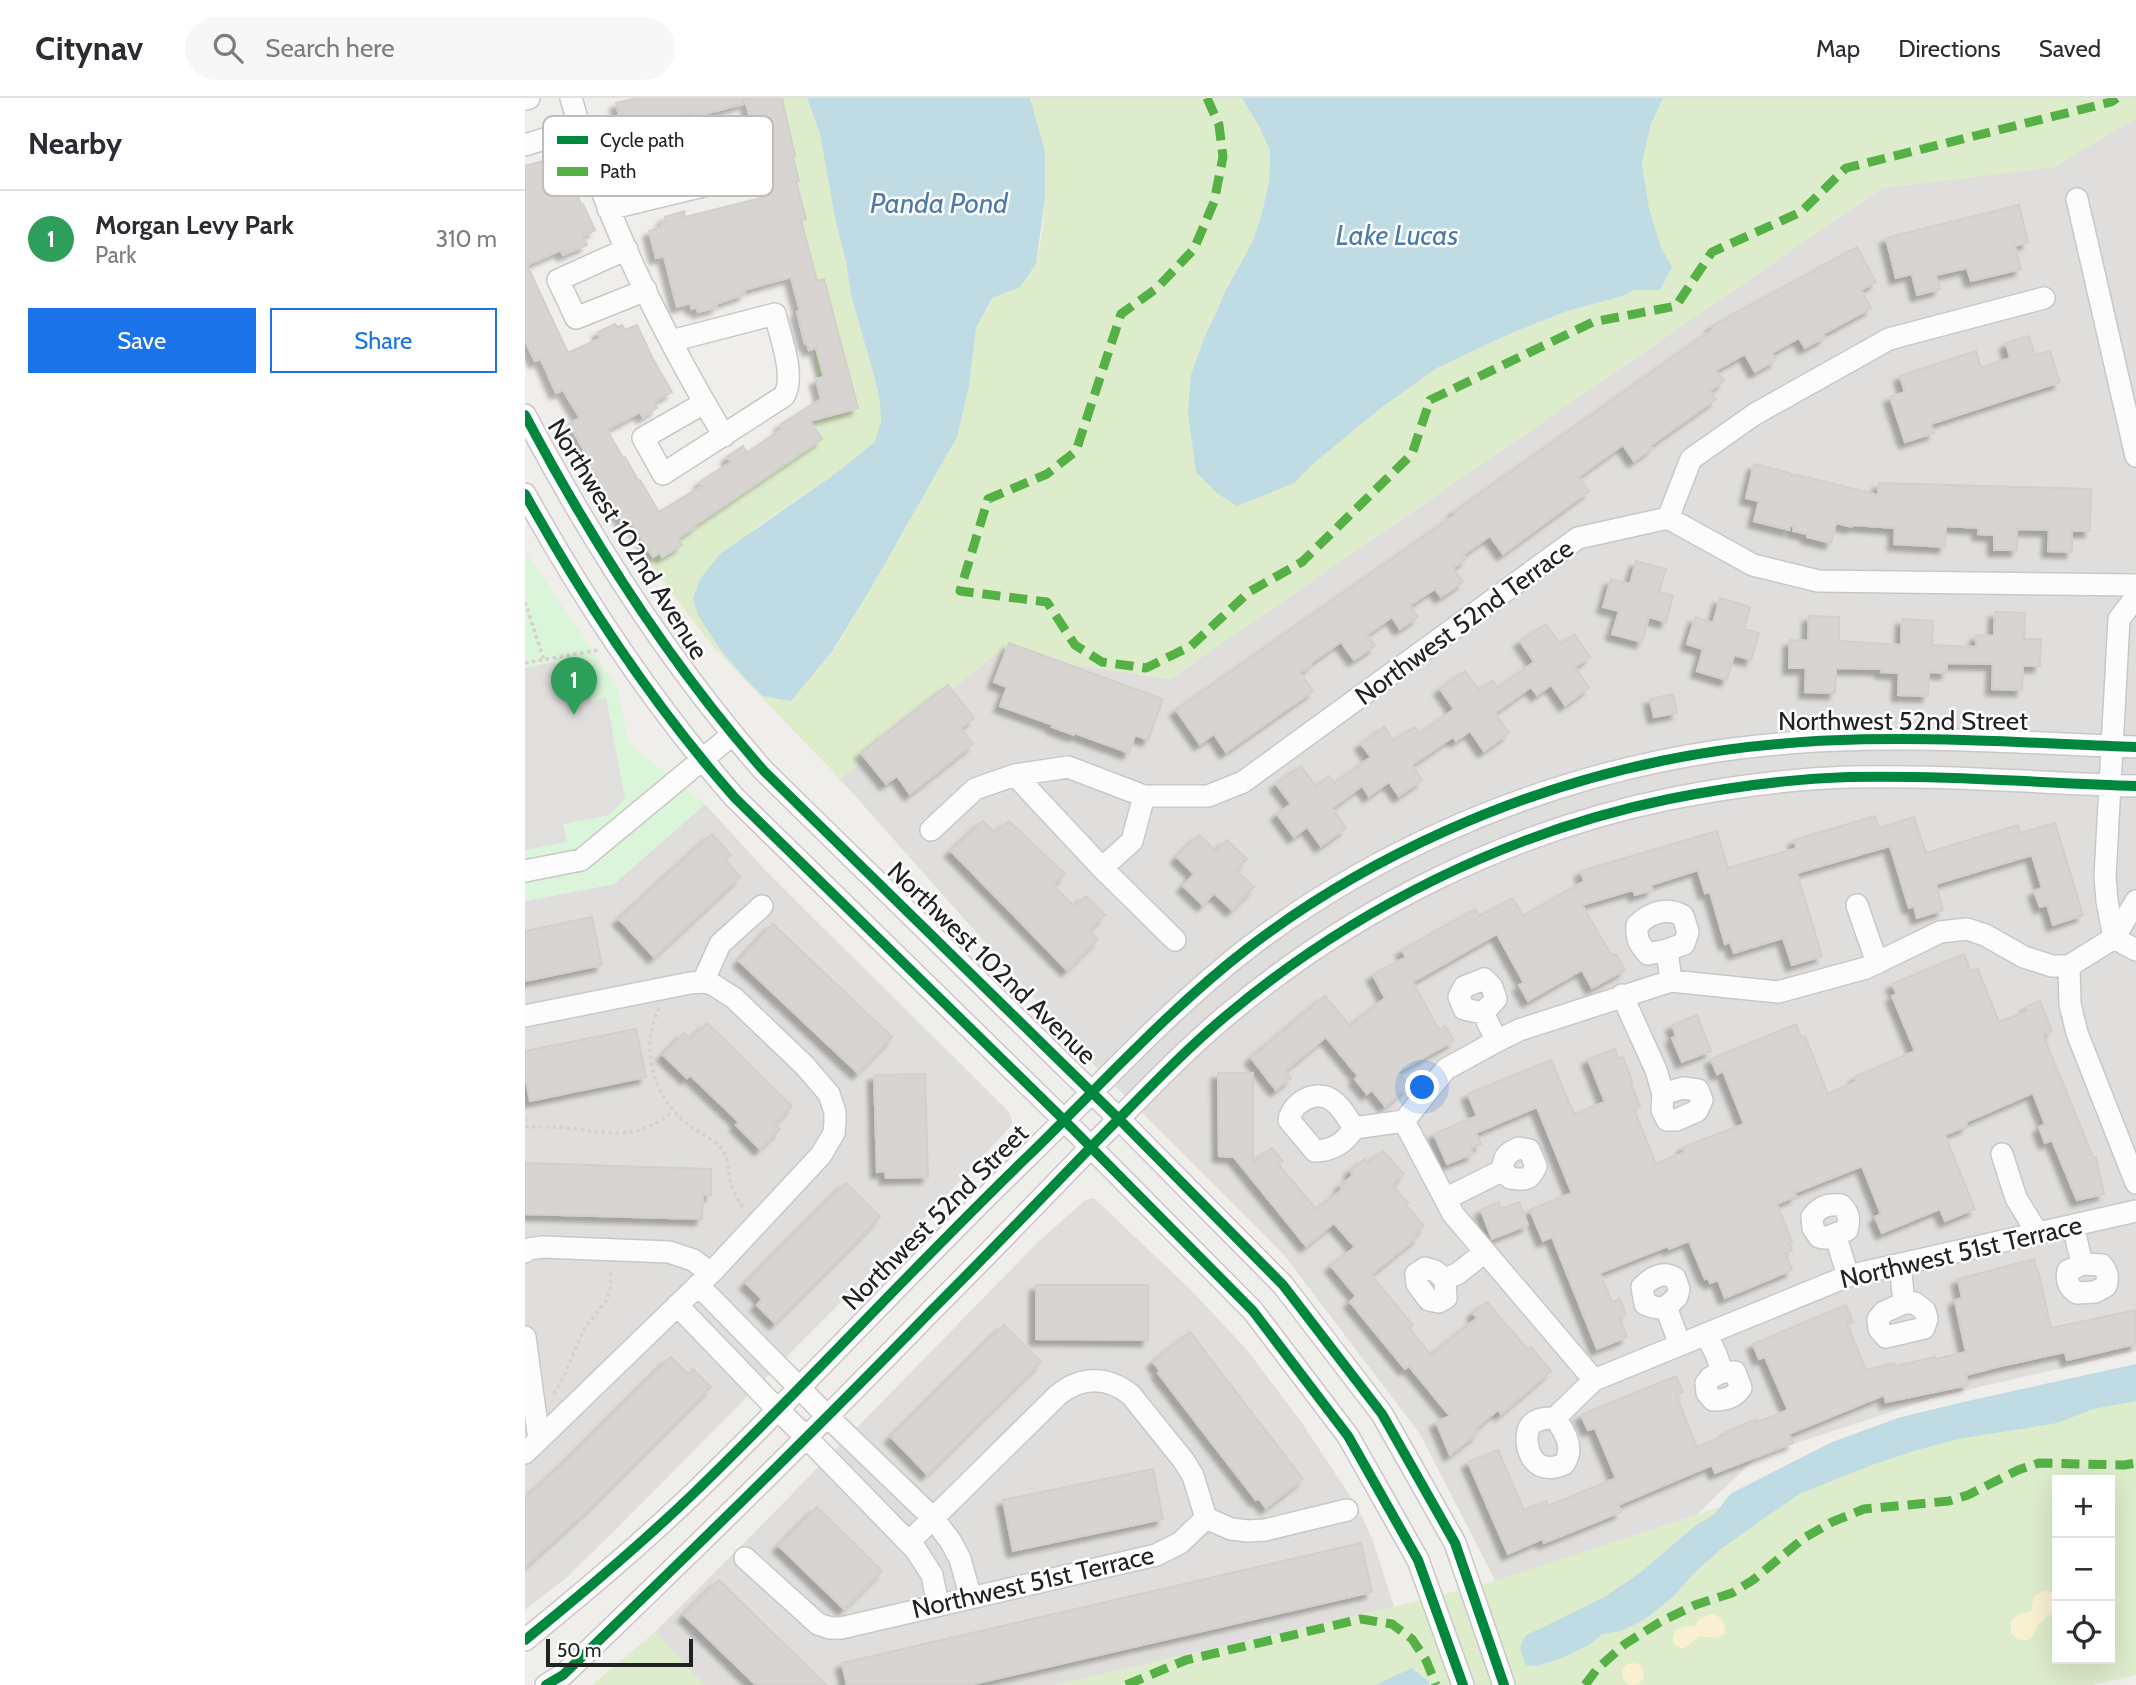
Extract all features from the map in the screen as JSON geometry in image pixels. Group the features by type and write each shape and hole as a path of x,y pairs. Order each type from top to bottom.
{"street":[{"path":"571,98 576,116"},
{"path":"525,145 543,139"},
{"path":"603,196 671,341 724,436"},
{"path":"608,209 662,196"},
{"path":"2077,199 2136,456"},
{"path":"627,249 558,279 576,318 646,290"},
{"path":"2044,298 1889,339 1755,414 1691,459 1668,518 1753,565 1818,581 2136,586"},
{"path":"671,341 775,314 788,370 788,390 784,396 663,474 643,438 705,403"},
{"name":"Northwest 102nd Avenue","path":"525,415 583,519 651,625 732,734 774,781 1091,1091 1283,1285 1382,1414 1455,1543 1504,1685"},
{"path":"525,494 555,548 618,647 701,759 745,807 1253,1311 1348,1436 1418,1560 1463,1685"},
{"name":"Northwest 52nd Terrace","path":"931,830 975,789 1015,775 1067,767 1144,796 1208,796 1243,782 1578,538 1668,518"},
{"path":"2114,938 2105,877 2119,619 2136,597"},
{"path":"525,871 581,860 732,734"},
{"name":"Northwest 52nd Street","path":"525,1640 606,1574 694,1493 968,1213 1170,1014 1248,948 1313,903 1391,858 1536,796 1627,769 1701,753 1770,743 1853,738 2136,747"},
{"path":"1701,753 1708,791"},
{"path":"1015,775 1102,868 1175,940"},
{"path":"546,1685 563,1675 807,1438 1192,1046 1262,987 1325,942 1401,898 1458,869 1543,835 1621,810 1708,791 1847,777 2136,786"},
{"path":"1102,868 1132,841 1144,796"},
{"path":"1354,1128 1404,1121 1446,1069 1519,1030 1622,995 1671,981 1778,992 1866,968 1940,932 1967,929 1985,935 2024,957 2052,966 2069,966 2114,938 2136,901"},
{"path":"1857,905 1877,963"},
{"path":"703,982 720,944 762,906"},
{"path":"2114,938 2136,950"},
{"path":"1667,950 1671,981"},
{"path":"2069,966 2070,1003 2077,1032 2136,1183"},
{"path":"525,1016 667,988 703,982 712,984 734,999 805,1066 829,1094 835,1112 829,1144 821,1155 704,1279 532,1446"},
{"path":"1622,995 1663,1094"},
{"path":"1483,1013 1497,1041"},
{"path":"1404,1121 1453,1214 1594,1380 1555,1418"},
{"path":"2003,1154 2016,1198 2038,1234"},
{"path":"1445,1199 1503,1170"},
{"name":"Northwest 51st Terrace","path":"1594,1380 1848,1276 2136,1211"},
{"path":"2073,1226 2082,1264"},
{"path":"1835,1234 1848,1276"},
{"path":"525,1252 542,1247 669,1252 693,1260 704,1279 798,1387 934,1519 960,1559 967,1576 971,1598"},
{"path":"1445,1279 1457,1274 1485,1252"},
{"path":"1900,1264 1904,1303"},
{"path":"677,1305 909,1542 932,1575 939,1605"},
{"path":"1666,1307 1680,1345"},
{"path":"1706,1334 1722,1372"},
{"path":"525,1337 535,1412 532,1446"},
{"path":"909,1542 1067,1387 1096,1380 1121,1386 1174,1448 1193,1476 1206,1518 1231,1529 1248,1531 1265,1530 1347,1510"},
{"path":"872,1503 895,1481"},
{"name":"Northwest 51st Terrace","path":"745,1558 818,1624 841,1628 1156,1555 1180,1543 1206,1518"}],"path":[{"path":"525,602 544,660"},
{"path":"525,663 599,650"},
{"path":"667,988 652,1022 649,1052 656,1084 673,1111 723,1150 733,1190 756,1225"},
{"path":"525,1118 526,1128 553,1127 609,1135 661,1122 673,1111"},
{"path":"535,1412 548,1402 558,1389 584,1329 606,1301 610,1292 612,1250"}],"shaded area":[{"path":"2136,118 2136,1351 1936,1397 1758,1456 1623,1585 1521,1631 1420,1434 1284,1255 1092,1063 840,779 997,653 1170,679 1882,188 2053,167"},
{"path":"555,662 559,676 577,676 585,682 591,702 606,698 625,799 609,815 563,824 567,842 525,850 525,668"},
{"path":"705,804 767,872 1009,1112 1013,1124 944,1198 616,1529 566,1578 525,1610 525,901 614,884"},
{"path":"1092,1198 1193,1292 1247,1350 1302,1423 1358,1508 1373,1541 1394,1607 1055,1685 704,1685 655,1632 1037,1243 1084,1201"}],"green space":[{"path":"779,98 807,98 820,134 851,295 875,379 882,421 875,442 835,474 755,528 698,615 719,648 763,696 834,650 957,437 969,386 976,328 992,298 1020,287 1036,264 1045,198 1045,151 1030,98 1242,98 1270,151 1269,182 1252,243 1226,290 1191,375 1294,483 1382,407 1437,368 1509,334 1567,311 1623,296 1672,267 1661,247 1649,209 1642,163 1651,124 1663,98 2136,98 2136,118 2054,167 1882,188 1170,679 997,653 840,779 715,649 646,559 821,409"},
{"path":"525,550 617,687 629,744 705,804 614,884 525,901"},
{"path":"2136,1371 2136,1675 2093,1685 1055,1685 1488,1583"},
{"path":"655,1632 704,1685 592,1685"}],"sand":[{"path":"2044,1591 2052,1593 2052,1614 2038,1626 2031,1638 2017,1639 2011,1633 2011,1621 2019,1614 2031,1611 2034,1596"},
{"path":"1712,1614 1723,1621 1725,1633 1716,1637 1700,1636 1685,1648 1673,1643 1676,1631 1682,1627 1695,1626 1700,1618"},
{"path":"1633,1663 1641,1666 1644,1674 1641,1682 1633,1685 1625,1682 1622,1674 1625,1666"}],"water":[{"name":"Panda Pond","path":"807,98 1030,98 1045,151 1045,198 1036,264 1020,287 992,298 976,328 969,386 957,437 833,650 791,701 763,696 743,676 719,648 698,615 693,599 700,579 720,554 835,474 875,442 881,421 875,379 851,295 820,134"},
{"name":"Lake Lucas","path":"1242,98 1663,98 1651,124 1642,163 1649,209 1661,247 1672,267 1660,290 1633,290 1623,296 1567,311 1509,334 1437,368 1382,407 1294,483 1237,506 1217,493 1196,472 1188,413 1191,375 1226,290 1252,243 1269,182 1270,151"},
{"path":"2136,1364 2136,1401 2093,1409 2057,1423 1958,1439 1917,1450 1799,1494 1722,1548 1694,1573 1674,1596 1645,1619 1621,1631 1602,1634 1591,1644 1562,1658 1537,1666 1526,1665 1520,1648 1525,1636 1606,1596 1641,1572 1696,1525 1714,1515 1730,1494 1832,1442 1898,1418"},
{"path":"1412,1668 1429,1682 1429,1685 1375,1685"}],"building":[{"path":"637,98 743,98 743,104 697,116 693,116 692,113 680,116 619,116 616,103"},
{"path":"745,98 782,98 795,156 793,157 799,181 796,181 806,219 801,220 817,281 824,279 858,408 810,421 822,439 678,538 682,545 662,557 660,553 653,557 631,522 625,525 582,453 585,452 569,424 580,418 563,390 556,393 541,359 535,361 525,340 525,166 543,161 543,196 578,196 595,230 583,236 587,245 563,255 561,250 527,265 568,353 601,338 598,332 615,324 617,327 622,325 625,330 637,325 672,392 654,402 657,408 643,417 640,412 607,430 659,512 702,486 700,482 731,462 727,457 743,446 747,453 783,428 780,425 821,399 816,379 824,377 816,348 809,350 805,344 791,277 744,290 745,294 716,304 717,307 698,312 697,307 692,309 690,303 677,307 664,256 656,258 649,231 662,227 661,222 666,221 665,217 684,211 685,217 773,196 773,116 749,116"},
{"path":"2019,205 2028,242 2015,246 2021,269 1971,281 1967,268 1936,275 1940,289 1917,295 1912,274 1896,278 1886,238"},
{"path":"1857,247 1876,282 1861,290 1871,308 1823,334 1825,337 1805,348 1799,338 1772,353 1776,360 1755,372 1745,354 1716,370 1724,381 1710,391 1716,399 1650,446 1652,448 1634,461 1623,445 1592,467 1579,477 1589,491 1503,554 1490,536 1463,555 1466,559 1453,568 1463,582 1441,597 1435,589 1410,605 1418,617 1400,629 1392,617 1367,635 1375,646 1354,660 1341,642 1311,663 1300,673 1313,691 1226,752 1214,734 1200,744 1176,710 1456,514 1454,512 1713,329 1712,326"},
{"path":"2029,336 2035,355 2050,351 2060,382 1931,424 1934,433 1905,442 1890,397 1905,392 1900,376 1976,351 1981,368 2010,358 2006,343"},
{"path":"1754,464 1790,473 1791,476 1794,474 1878,495 1879,483 2091,489 2090,531 2072,531 2072,552 2048,551 2049,530 2017,529 2017,550 1994,550 1994,535 1978,534 1979,528 1946,526 1945,547 1894,544 1895,528 1852,527 1836,523 1831,543 1793,531 1794,526 1790,526 1789,530 1754,521 1759,501 1746,498"},
{"path":"1636,561 1666,569 1659,592 1673,596 1666,622 1649,617 1642,642 1612,634 1619,611 1603,607 1611,579 1630,584"},
{"path":"1720,598 1750,607 1744,629 1759,633 1751,660 1734,655 1727,680 1697,671 1703,649 1687,644 1695,617 1713,623"},
{"path":"1995,612 2025,613 2024,639 2041,639 2040,666 2023,666 2022,690 1992,689 1993,664 1947,663 1947,673 1929,672 1928,696 1898,695 1899,673 1881,672 1882,669 1836,668 1835,693 1805,692 1806,668 1789,668 1790,640 1808,641 1809,616 1839,617 1839,641 1901,645 1902,619 1933,621 1932,645 1976,647 1976,635 1994,636"},
{"path":"1546,624 1560,644 1574,634 1590,657 1575,667 1589,688 1565,705 1551,685 1537,695 1531,687 1495,713 1509,733 1484,751 1470,731 1456,741 1453,737 1412,765 1422,780 1399,796 1389,782 1369,796 1362,786 1332,808 1346,828 1321,846 1307,827 1294,837 1277,814 1291,804 1276,784 1301,766 1316,786 1329,776 1334,783 1371,757 1361,744 1384,727 1394,741 1414,727 1420,734 1454,709 1440,689 1465,671 1479,690 1493,680 1498,688 1534,662 1520,641"},
{"path":"1009,643 1163,699 1148,740 1135,735 1129,753 1000,706 1007,687 994,682"},
{"path":"948,685 974,718 961,728 973,744 910,794 897,776 886,784 861,753"},
{"path":"1673,694 1677,713 1654,717 1650,699"},
{"path":"1875,816 1879,828 1914,817 1926,853 2018,825 2020,833 2055,823 2083,915 2053,925 2047,905 2040,907 2034,891 2042,888 2032,855 1936,884 1943,910 1917,918 1914,906 1909,908 1890,846 1797,873 1822,956 1792,965 1783,938 1734,953 1730,942 1725,944 1710,892 1705,893 1698,870 1651,885 1652,890 1635,895 1633,890 1582,905 1612,956 1616,954 1625,970 1592,988 1582,970 1528,1001 1519,985 1524,983 1497,934 1413,982 1439,1030 1445,1026 1454,1041 1398,1072 1409,1086 1385,1106 1372,1090 1367,1094 1355,1079 1358,1076 1326,1037 1285,1071 1291,1078 1276,1090 1251,1058 1325,996 1350,1026 1385,998 1373,975 1406,957 1402,950 1475,909 1479,916 1513,898 1523,916 1584,881 1581,871 1717,831 1728,868 1797,848 1794,840"},
{"path":"983,821 995,833 1009,821 1065,874 1053,885 1075,907 1086,896 1105,915 1089,930 1098,939 1067,970 951,851"},
{"path":"712,834 731,855 725,860 740,877 654,957 619,919"},
{"path":"1199,835 1216,851 1227,840 1247,859 1236,870 1254,887 1232,910 1214,893 1203,905 1183,886 1194,874 1177,857"},
{"path":"592,917 602,965 525,981 525,931"},
{"path":"773,924 892,1037 858,1073 739,961"},
{"path":"1964,954 1971,971 1978,969 1999,1022 2028,1011 2026,1007 2040,1001 2052,1031 2043,1035 2093,1157 2096,1157 2104,1194 2077,1200 2052,1140 2045,1143 2039,1127 2045,1124 2033,1093 1966,1122 1967,1126 1945,1135 1975,1209 1945,1221 1940,1209 1882,1233 1875,1217 1881,1214 1862,1166 1794,1193 1796,1196 1777,1204 1792,1242 1789,1244 1792,1250 1785,1253 1792,1270 1725,1298 1718,1280 1710,1283 1708,1278 1705,1279 1689,1241 1669,1249 1668,1246 1600,1273 1612,1302 1620,1299 1626,1315 1619,1318 1627,1337 1597,1349 1552,1237 1543,1241 1530,1210 1572,1193 1537,1107 1476,1133 1481,1144 1471,1148 1473,1154 1447,1164 1434,1134 1477,1116 1468,1094 1551,1060 1574,1114 1605,1102 1588,1059 1615,1049 1619,1059 1623,1057 1633,1083 1631,1084 1640,1106 1634,1109 1656,1164 1685,1152 1683,1147 1744,1124 1723,1071 1717,1074 1711,1059 1796,1024 1801,1037 1805,1036 1828,1094 1857,1081 1855,1077 1915,1051 1892,996 1897,994 1892,984"},
{"path":"1697,1015 1711,1051 1682,1062 1672,1038 1676,1036 1672,1025"},
{"path":"707,1023 792,1106 775,1124 780,1129 760,1149 736,1125 739,1122 690,1075 687,1078 663,1055 684,1033 691,1039"},
{"path":"636,1029 646,1077 530,1101 525,1074 525,1051"},
{"path":"1218,1073 1253,1073 1253,1163 1272,1148 1283,1161 1279,1165 1317,1210 1342,1189 1340,1186 1353,1175 1350,1171 1365,1159 1368,1164 1383,1151 1404,1174 1392,1185 1424,1226 1416,1233 1419,1236 1371,1275 1413,1325 1409,1328 1431,1355 1477,1318 1473,1313 1487,1302 1528,1350 1531,1347 1551,1371 1501,1414 1498,1410 1476,1428 1478,1433 1450,1455 1436,1422 1450,1416 1409,1366 1405,1369 1350,1302 1356,1296 1331,1266 1355,1247 1334,1223 1306,1246 1234,1157 1219,1156"},
{"path":"925,1074 928,1177 886,1178 885,1171 877,1172 874,1075"},
{"path":"525,1163 711,1169 711,1195 703,1195 702,1219 525,1214"},
{"path":"846,1183 880,1217 775,1323 757,1305 762,1299 746,1283"},
{"path":"1499,1202 1501,1209 1519,1202 1528,1225 1492,1239 1481,1210"},
{"path":"2034,1259 2051,1328 2136,1310 2136,1344 2067,1360 2065,1352 2001,1366 1966,1375 1968,1385 1886,1402 1884,1395 1789,1434 1793,1443 1715,1473 1712,1465 1618,1505 1621,1512 1544,1543 1542,1539 1508,1554 1468,1462 1498,1450 1524,1510 1546,1501 1548,1506 1616,1478 1595,1428 1588,1430 1581,1415 1676,1376 1683,1392 1676,1395 1697,1447 1756,1419 1757,1422 1788,1410 1765,1357 1759,1359 1753,1344 1846,1305 1853,1322 1847,1324 1866,1370 1966,1352 1955,1300 1962,1298 1958,1279"},
{"path":"1036,1285 1148,1285 1148,1340 1036,1339"},
{"path":"1004,1325 1041,1362 927,1474 891,1437"},
{"path":"1190,1332 1303,1479 1266,1508 1259,1499 1256,1500 1214,1446 1158,1373 1160,1371 1153,1362"},
{"path":"671,1357 688,1374 693,1369 711,1387 592,1506 525,1567 525,1499"},
{"path":"1153,1469 1163,1519 1013,1551 1003,1500"},
{"path":"817,1507 882,1571 844,1609 779,1546"},
{"path":"1361,1543 1372,1592 969,1685 847,1685 842,1663"},
{"path":"719,1580 826,1685 756,1685 684,1615"}],"marked path":[{"path":"1207,98 1219,125 1223,157 1214,202 1194,249 1157,288 1121,314 1076,451 1047,474 988,499 960,591 1047,602 1075,645 1102,662 1146,668 1191,646 1249,592 1302,562 1412,454 1430,400 1593,322 1676,306 1712,252 1801,212 1846,168 2111,102 2117,98"},
{"path":"1585,1685 1597,1669 1625,1644 1660,1622 1695,1605 1732,1593 1753,1580 1804,1538 1832,1522 1864,1509 1949,1501 2039,1463 2136,1463"},
{"path":"1126,1685 1186,1660 1361,1619 1392,1624 1412,1639 1426,1660 1436,1685"}],"cycle path":[{"path":"525,415 577,509 634,600 696,688 764,771 1119,1119 1283,1285 1382,1414 1455,1543 1504,1685"},
{"path":"525,494 622,652 676,726 735,798 1064,1120 1253,1311 1348,1436 1418,1560 1463,1685"},
{"path":"525,1640 611,1568 694,1493 1135,1048 1190,997 1248,948 1294,915 1392,857 1497,809 1551,790 1661,761 1721,750 1839,740 1898,739 2136,747"},
{"path":"546,1685 563,1675 748,1495 1191,1047 1276,977 1327,941 1380,909 1492,854 1550,832 1609,813 1714,791 1849,777 1957,778 2136,786"}],"place":[{"name":"Morgan Levy Park","path":"574,715"}]}
